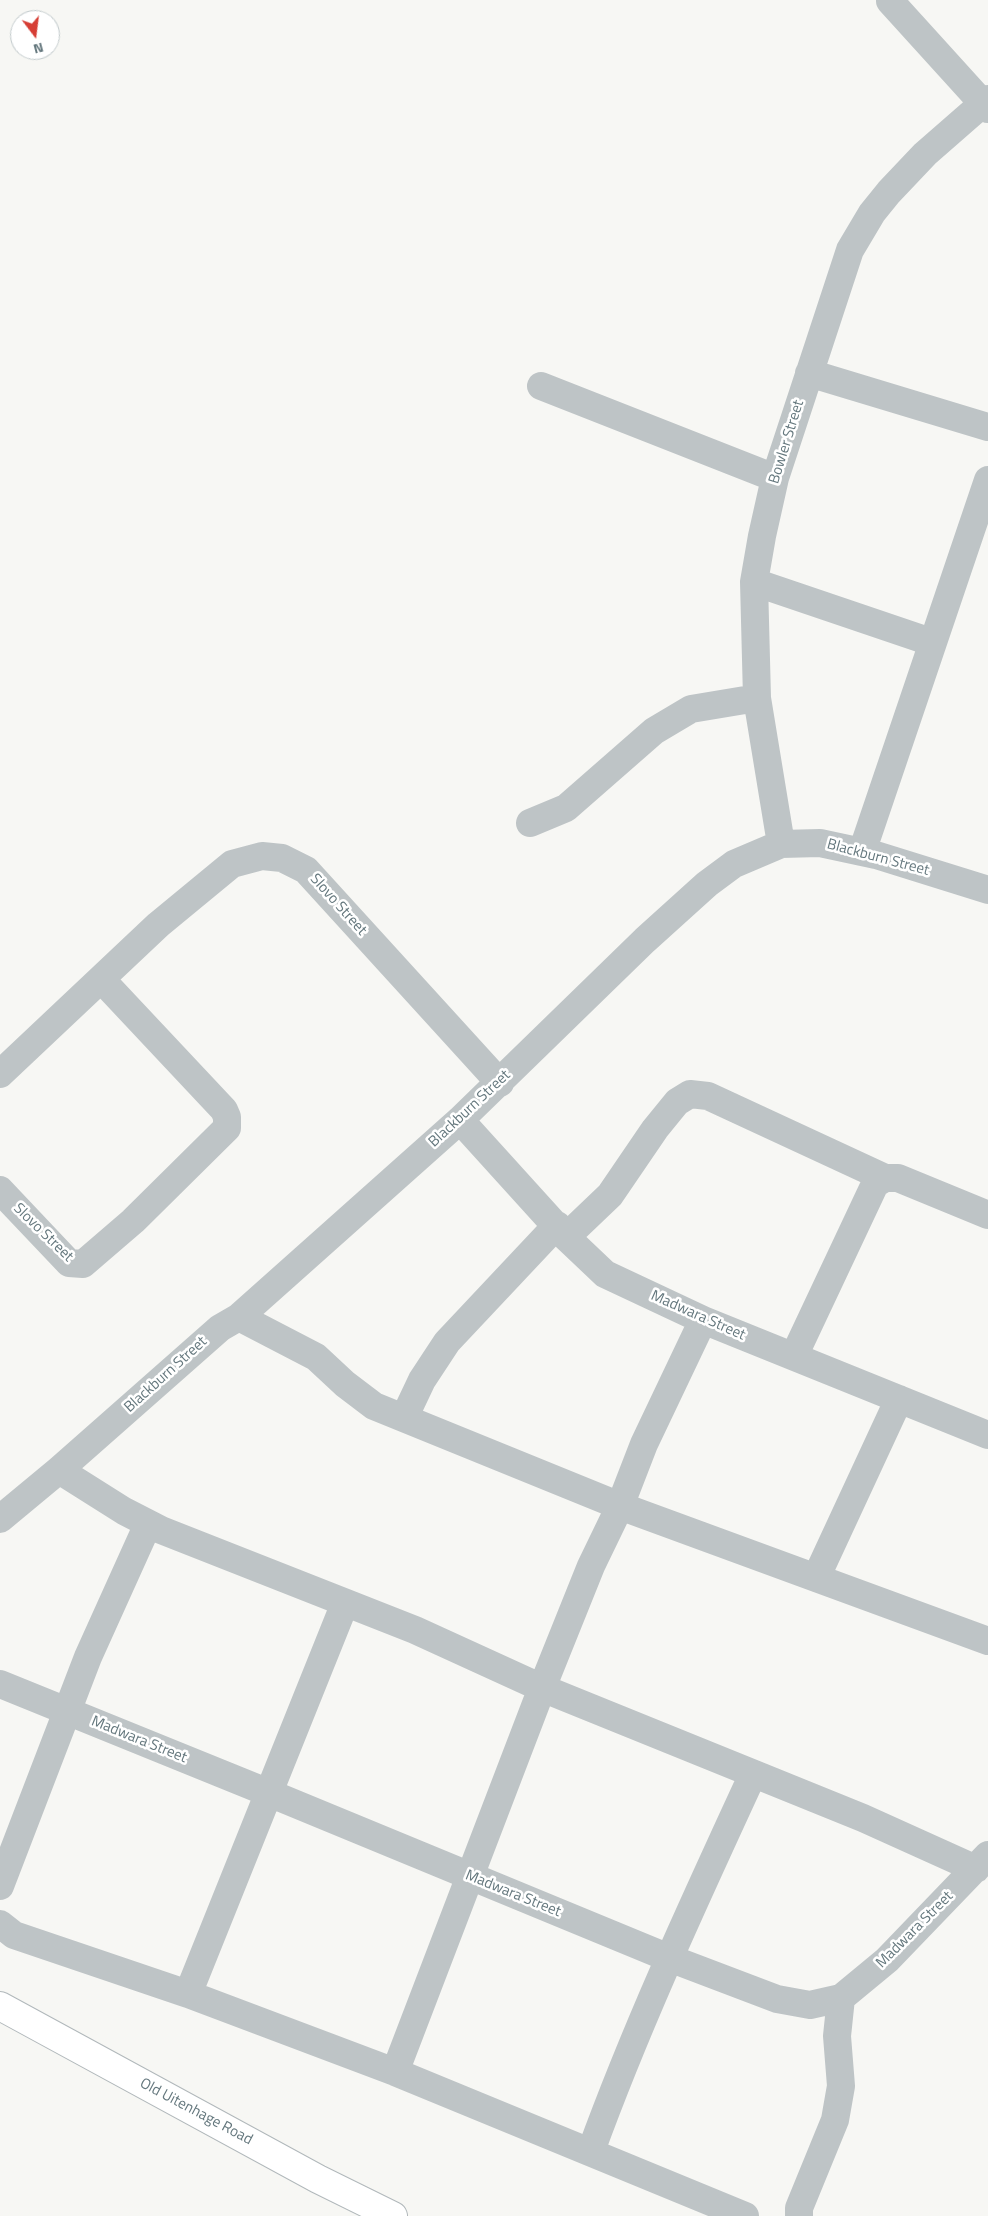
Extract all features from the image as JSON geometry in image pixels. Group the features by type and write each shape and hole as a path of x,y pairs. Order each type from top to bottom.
{"street":[{"path":"890,1 986,104"},
{"name":"Bowler Street","path":"782,844 757,698 754,582 762,536 776,478 808,373 850,250 872,214 925,154 986,104"},
{"path":"808,373 988,427"},
{"path":"541,386 776,478"},
{"path":"862,852 931,642 988,480"},
{"path":"754,582 931,642"},
{"path":"530,823 566,808 654,731 691,709 757,698"},
{"name":"Blackburn Street","path":"0,1520 220,1328 238,1318 460,1120 645,940 707,884 734,864 782,844 820,843 862,852 988,890"},
{"name":"Slovo Street","path":"0,1074 158,925 232,864 262,856 282,858 306,870 500,1083"},
{"name":"Slovo Street","path":"0,1190 69,1263 83,1264 134,1221 171,1181 227,1128 227,1117 224,1110 101,978"},
{"path":"404,1418 422,1380 447,1342 561,1231 610,1194 655,1129 677,1102 690,1094 708,1096 885,1178 898,1178 988,1215"},
{"name":"Madwara Street","path":"460,1120 561,1231 605,1274 703,1320 988,1434"},
{"path":"794,1356 875,1184 885,1178"},
{"path":"238,1318 316,1357 345,1384 374,1406 620,1506 988,1641"},
{"path":"395,2072 542,1688 591,1566 620,1506 644,1444 703,1320"},
{"path":"816,1578 899,1398"},
{"path":"59,1470 148,1524 415,1630 542,1688 753,1774 863,1818 982,1862"},
{"path":"0,1886 69,1712 88,1657 148,1524"},
{"path":"188,1994 345,1603"},
{"name":"Madwara Street","path":"0,1684 669,1958 777,1999 810,2005 841,1998 887,1960 982,1862"},
{"path":"591,2151 609,2102 669,1958 753,1774"},
{"path":"0,1924 14,1935 188,1994 395,2072 746,2216"},
{"path":"799,2216 799,2208 835,2120 840,2086 837,2036 841,1998"},
{"name":"Old Uitenhage Road","path":"0,2006 318,2178 393,2216"}]}
